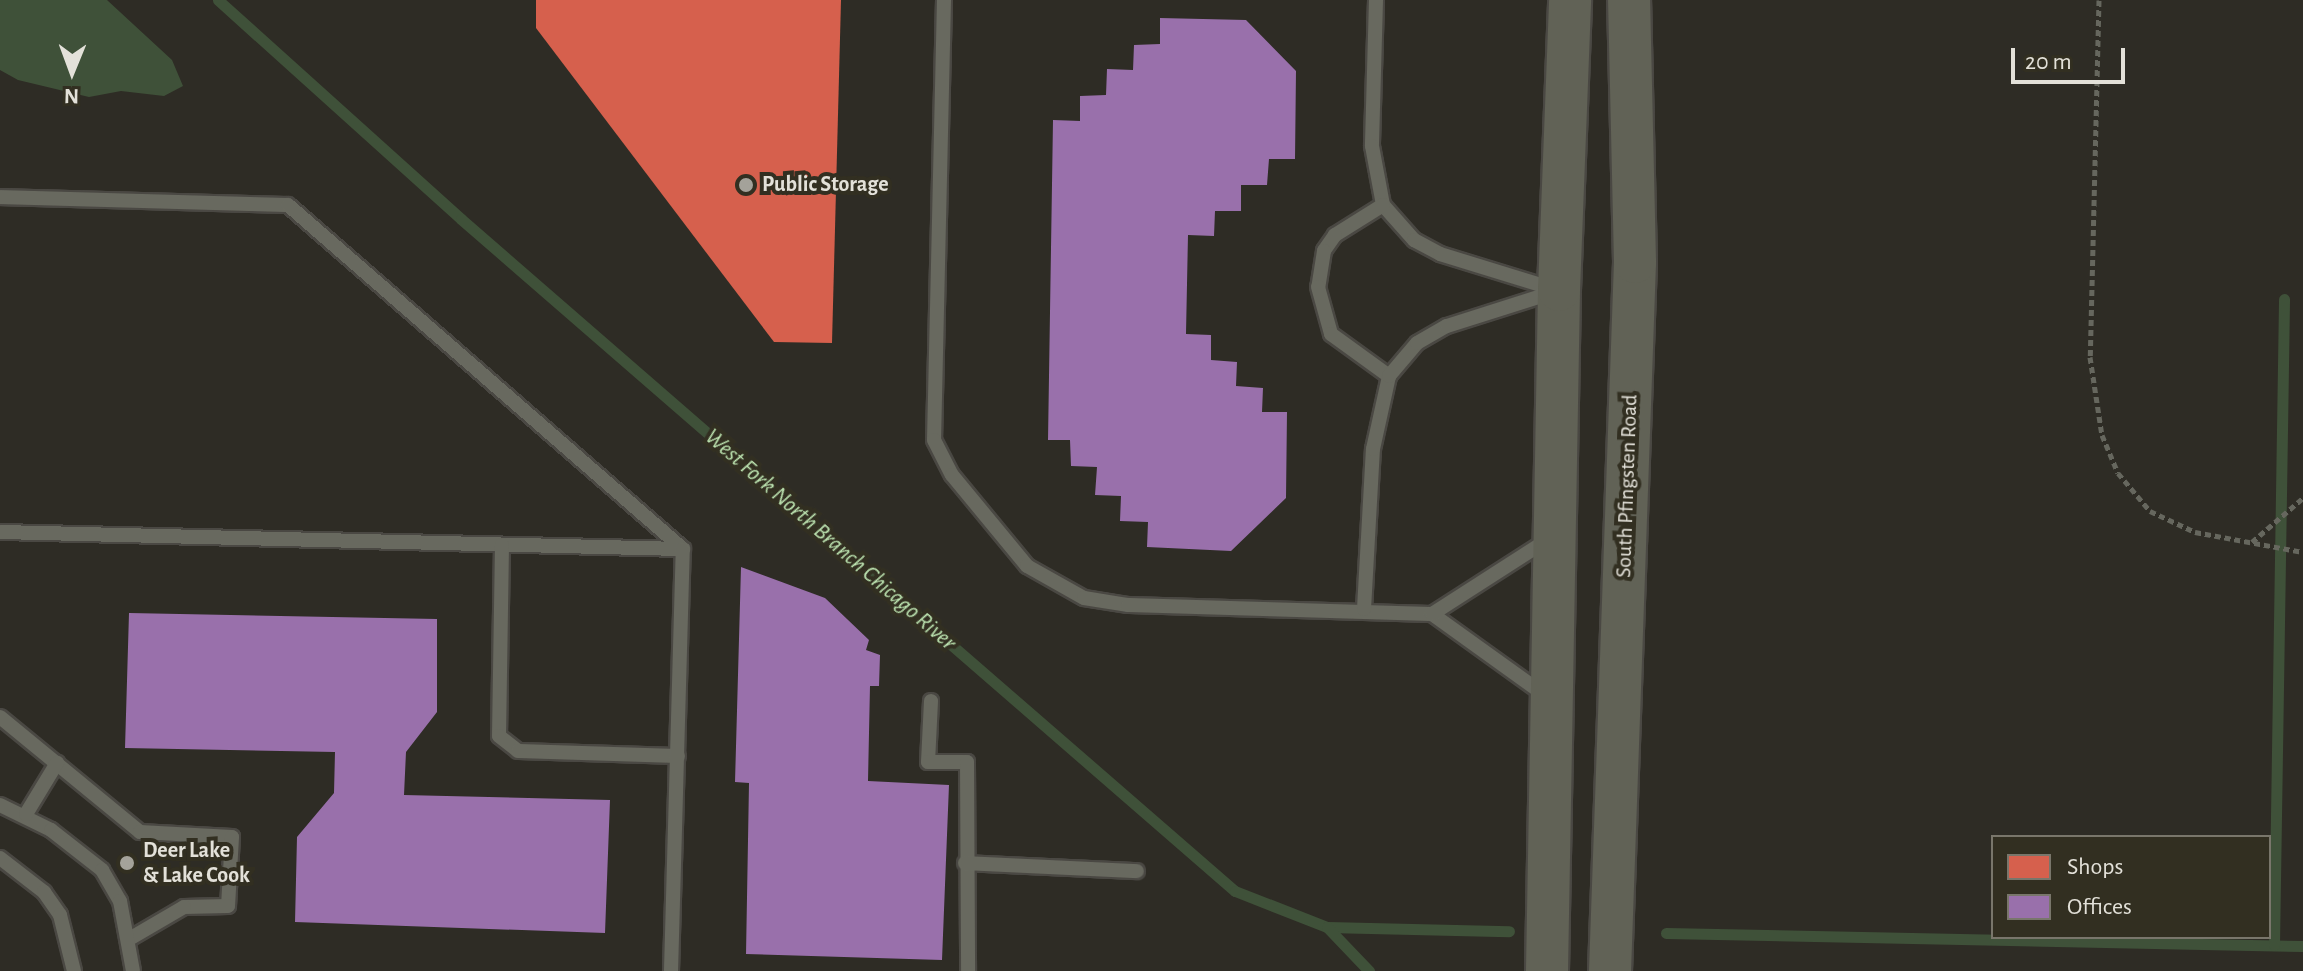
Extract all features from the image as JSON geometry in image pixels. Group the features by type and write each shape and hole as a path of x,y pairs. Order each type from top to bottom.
{"main road":[{"path":"1547,971 1559,290 1570,0"},
{"name":"South Pfingsten Road","path":"1610,971 1635,262 1629,0"}],"lane":[{"path":"944,0 934,440 952,475 1027,566 1084,598 1128,605 1364,609 1432,614 1553,701"},
{"path":"1376,0 1372,146 1383,205 1414,240 1440,254 1559,290"},
{"path":"0,197 288,205 683,549"},
{"path":"1383,205 1335,235 1324,251 1318,287 1331,334 1389,376"},
{"path":"1364,609 1373,449 1389,376 1417,343 1447,326 1559,290"},
{"path":"0,532 683,549"},
{"path":"1432,614 1556,535"},
{"path":"502,545 499,736 518,751 678,756"},
{"path":"671,971 683,549"},
{"path":"931,701 928,762 967,762 965,863 968,971"},
{"path":"0,717 140,832 232,837 228,906 184,907 131,938"},
{"path":"26,814 57,763"},
{"path":"0,805 26,814 80,848 102,870 120,901 131,938 133,971"},
{"path":"0,858 44,892 60,915 74,971"},
{"path":"965,863 1137,871"}],"path":[{"path":"2099,0 2090,357 2102,435 2118,473 2150,511 2195,532 2303,552"},
{"path":"2251,543 2303,498"}],"shaded area":[{"path":"0,0 107,0 172,60 183,86 164,96 121,91 89,97 18,80 0,70"}],"building: Shops":[{"name":"Public Storage","path":"536,0 841,0 832,343 774,342 536,28"}],"building: Offices":[{"path":"1160,18 1246,20 1296,71 1295,159 1269,159 1267,185 1241,185 1241,211 1215,211 1214,236 1188,235 1186,334 1211,335 1211,360 1237,362 1236,386 1263,388 1262,412 1287,412 1286,498 1231,551 1147,547 1148,522 1120,521 1121,496 1095,495 1097,467 1071,466 1070,440 1048,440 1053,120 1080,121 1080,96 1106,95 1107,69 1133,70 1134,45 1160,44"},
{"path":"741,567 825,598 869,640 866,650 880,655 879,686 870,686 868,781 949,785 942,960 746,954 749,783 735,782"},
{"path":"129,613 437,619 437,712 406,752 404,795 610,800 605,933 295,922 297,837 334,793 335,752 125,748"}],"waterway":[{"name":"West Fork North Branch Chicago River","path":"218,0 461,219 1235,891 1327,927 1509,931"},
{"path":"2274,945 2284,299"},
{"path":"1327,927 1369,971"},
{"name":"West Fork North Branch Chicago River","path":"1666,933 2303,946"}],"place":[{"name":"Public Storage","path":"746,185"},
{"name":"Deer Lake & Lake Cook","path":"127,863"}]}
